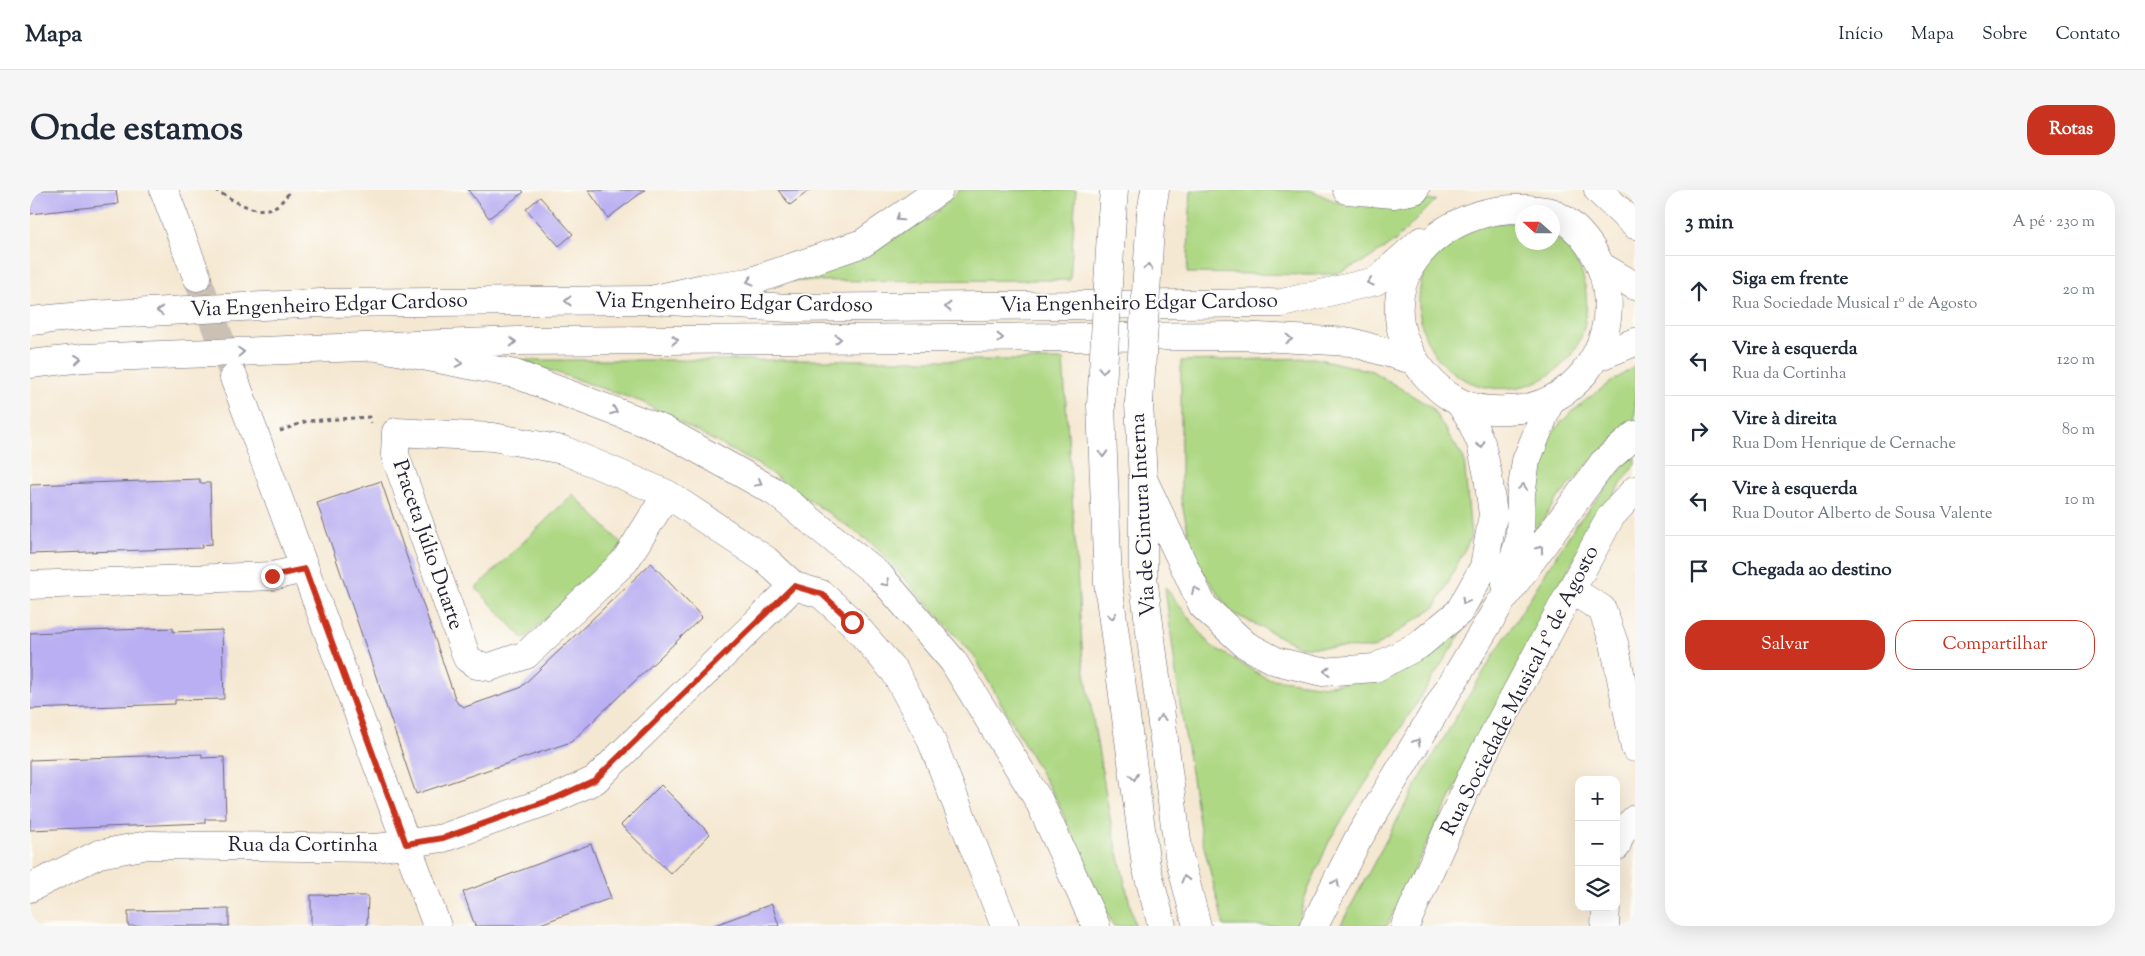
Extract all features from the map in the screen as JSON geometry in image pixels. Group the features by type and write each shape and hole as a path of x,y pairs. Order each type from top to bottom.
{"main road":[{"path":"164,190 197,277"},
{"path":"651,300 704,288 749,282 863,243 939,190"},
{"path":"1347,190 1394,194 1415,190"},
{"path":"1476,190 1503,200 1534,205"},
{"path":"1598,190 1635,225"},
{"name":"Via Engenheiro Edgar Cardoso","path":"30,321 92,314 321,303 651,300 789,308 1282,303 1376,281 1444,219 1472,205 1503,200"},
{"name":"Via de Cintura Interna","path":"1153,201 1139,403 1143,479 1144,587 1179,856 1198,926"},
{"name":"Via de Cintura Interna","path":"1113,203 1101,405 1108,583 1146,866 1162,926"},
{"path":"1421,241 1406,269 1399,299 1402,330 1413,360 1433,384 1459,402 1489,411 1521,410 1550,400 1576,382 1595,358 1607,328 1609,296 1602,266 1586,239 1560,217"},
{"path":"1602,266 1635,286"},
{"name":"Via Engenheiro Edgar Cardoso","path":"30,364 84,358 518,341 1240,336 1352,342 1413,360"},
{"path":"1595,358 1635,342"},
{"path":"377,347 516,374 662,429 775,492 880,576 953,661 1024,776 1039,801 1096,926"},
{"path":"234,378 437,926"},
{"path":"1500,602 1520,538 1521,494 1526,461 1550,400"},
{"path":"1143,479 1203,606 1246,645 1276,661 1322,672 1375,668 1419,645 1459,612 1484,566 1493,515 1488,476 1481,443 1469,416 1459,402"},
{"name":"Praceta Júlio Duarte","path":"667,494 625,560 526,655 490,667 477,665 467,658 395,455 396,432 493,437 563,450 667,494 766,560 794,586"},
{"path":"1314,926 1357,841 1500,602 1603,463 1635,435"},
{"name":"Rua Sociedade Musical 1º de Agosto","path":"1405,926 1474,771 1610,516 1635,490"},
{"path":"30,585 272,576 305,569"},
{"path":"794,586 822,594 852,622 895,672 930,737 1006,926"},
{"name":"Rua da Cortinha","path":"30,888 99,854 148,845 376,848 443,838 556,798 595,780 794,586"},
{"path":"1571,590 1602,609 1614,643 1635,748"},
{"path":"1620,836 1635,819"},
{"path":"1606,911 1606,926"}],"path":[{"path":"215,190 246,207 262,210 275,207 290,191"},
{"path":"279,431 307,421 369,417 375,431"}],"green space":[{"path":"959,190 1076,190 1070,280 791,281 867,254 932,217"},
{"path":"1191,190 1310,190 1339,203 1373,204 1436,200 1394,242 1365,261 1338,273 1313,275 1187,273"},
{"path":"1515,222 1515,250 1560,250 1560,242 1570,251 1577,262 1586,289 1586,318 1581,336 1573,353 1560,367 1544,378 1514,388 1493,388 1473,383 1455,374 1440,361 1429,344 1421,324 1420,286 1427,266 1455,238 1470,227"},
{"path":"1314,358 1372,371 1431,407 1464,459 1471,537 1436,606 1374,648 1300,647 1231,612 1195,561 1181,500 1181,361"},
{"path":"520,360 1063,360 1083,661 1110,818 1135,926 1113,926 1057,801 974,656 873,544 759,465 642,402"},
{"path":"1635,366 1635,420 1593,459 1558,498 1529,539 1536,471 1543,447 1552,433 1578,407 1592,395"},
{"path":"1635,456 1635,464 1588,532 1424,849 1387,926 1340,926 1410,796 1466,700 1575,526 1627,462"},
{"path":"573,494 623,545 524,639 476,588"},
{"path":"1165,587 1210,645 1266,678 1325,686 1392,674 1448,638 1483,599 1330,839 1305,897 1297,926 1224,926 1201,835 1179,697"}],"building":[{"path":"30,190 116,190 118,204 30,214"},
{"path":"468,190 522,190 524,192 489,218"},
{"path":"588,190 645,190 608,218"},
{"path":"778,190 810,190 790,205"},
{"path":"540,197 573,234 559,246 526,209"},
{"path":"200,479 200,483 210,483 212,544 202,545 202,548 30,554 30,485"},
{"path":"381,481 455,698 458,704 465,707 520,688 651,563 702,617 571,742 416,794 317,503"},
{"path":"173,628 173,632 222,630 224,699 175,700 175,704 30,709 30,633"},
{"path":"202,754 202,758 224,757 226,819 205,819 205,823 30,830 30,760"},
{"path":"661,785 710,834 671,874 621,825"},
{"path":"591,844 611,898 535,926 475,926 463,892"},
{"path":"311,895 368,896 367,926 311,926"},
{"path":"772,904 779,926 712,926"},
{"path":"229,909 229,926 128,926 128,911"}],"tunnel":[{"path":"197,277 233,374"}],"route":[{"path":"272,576 305,569 406,844 443,838 556,798 595,780 794,586 822,594 852,622"}]}
